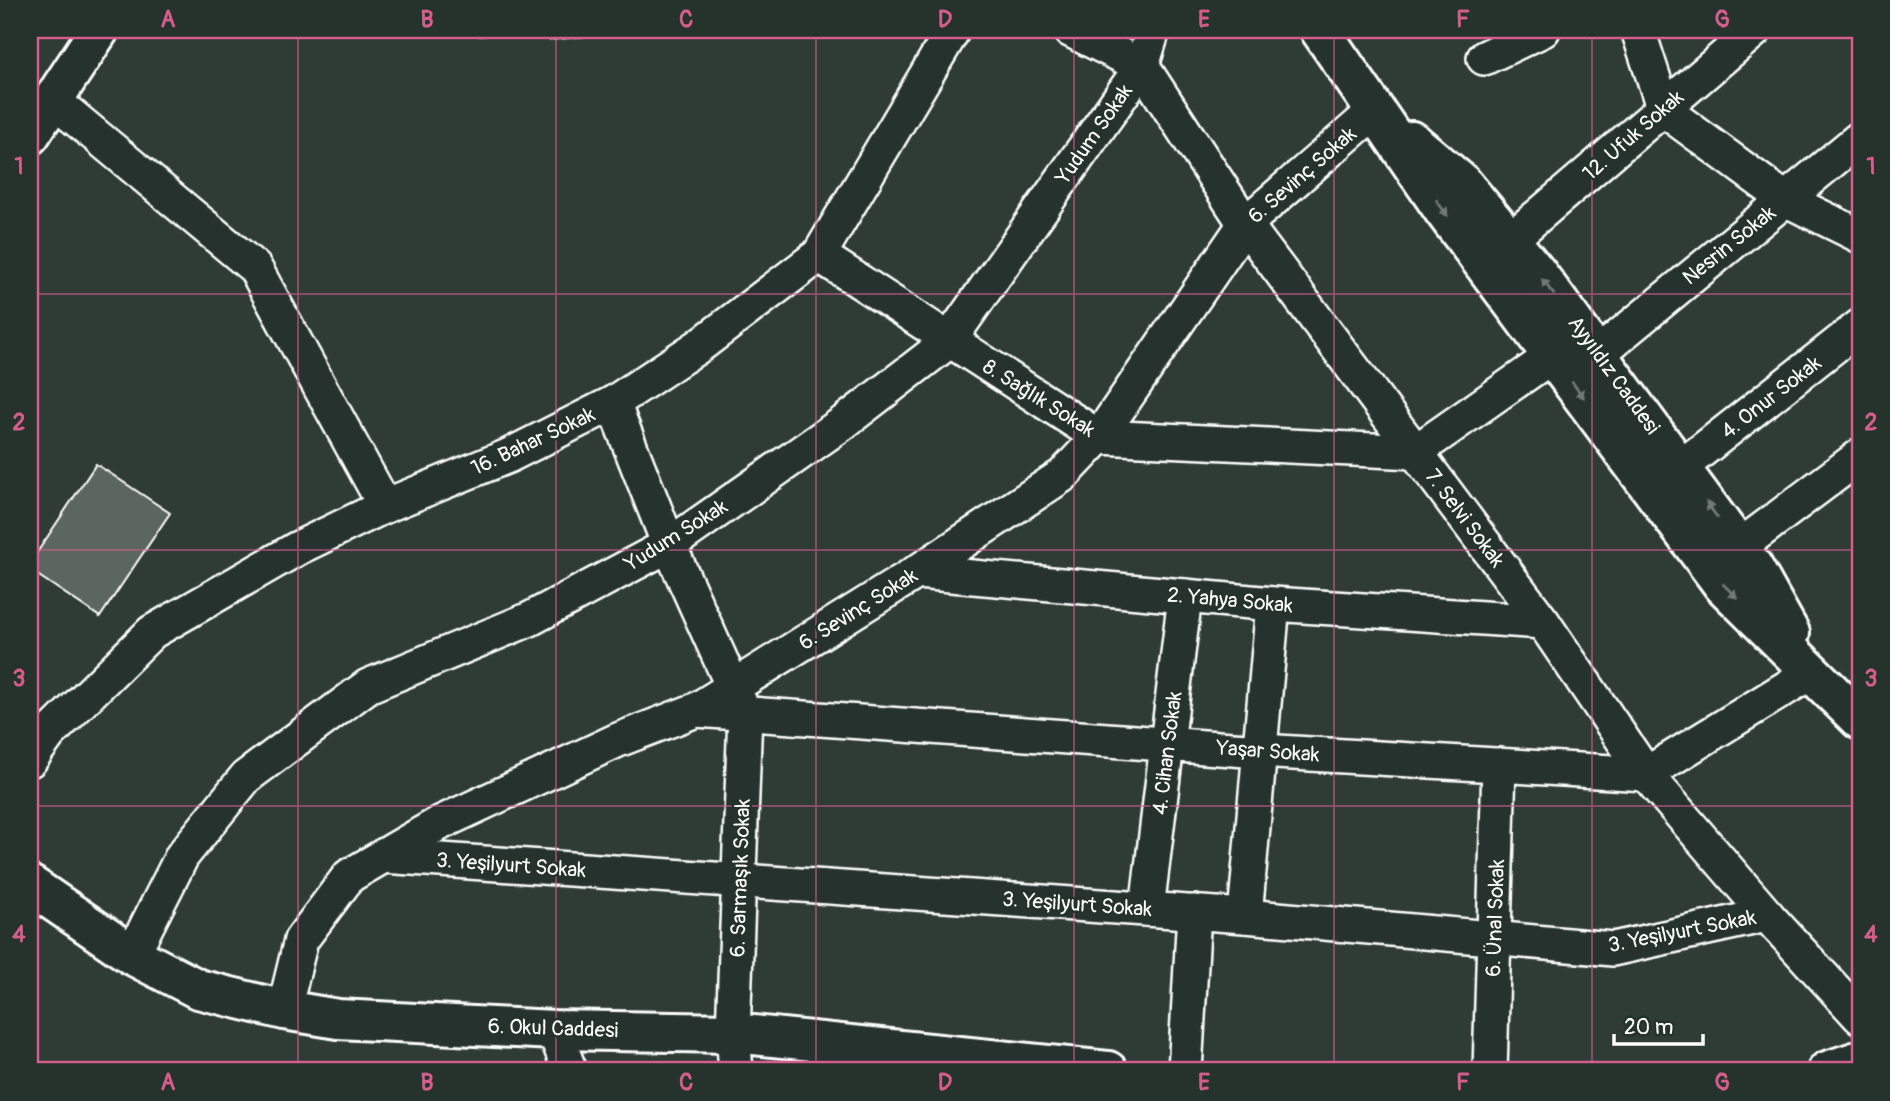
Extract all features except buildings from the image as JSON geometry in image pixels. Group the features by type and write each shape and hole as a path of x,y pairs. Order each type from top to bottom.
{"main road":[{"path":"30,135 99,30"},
{"name":"Ayyıldız Caddesi","path":"1320,30 1444,211 1723,585 1812,672 1856,709"},
{"name":"Ayyıldız Caddesi","path":"1376,110 1463,184 1511,239 1599,353 1739,547 1812,672"},
{"name":"6. Okul Caddesi","path":"30,885 132,955 198,989 338,1020 554,1030 733,1033 1108,1071"},
{"path":"1828,1071 1860,1060"}],"street":[{"name":"16. Bahar Sokak","path":"30,760 48,734 152,632 298,548 385,506 508,456 613,403 699,346 819,255 953,30"},
{"path":"1070,30 1142,66"},
{"name":"Yudum Sokak","path":"132,955 182,856 246,777 368,686 530,619 669,545 843,423 948,342 1142,66 1153,30"},
{"path":"1484,58 1543,30"},
{"path":"1638,30 1664,110 1785,199 1860,236"},
{"name":"12. Ufuk Sokak","path":"1511,239 1755,30"},
{"name":"7. Selvi Sokak","path":"1142,66 1245,224 1543,622 1646,774 1767,915 1860,1017"},
{"path":"53,100 255,268 385,506"},
{"name":"6. Sevinç Sokak","path":"284,1010 301,940 349,876 440,823 618,740 696,710 739,700 917,572 1063,475 1099,436 1245,224 1376,110"},
{"name":"Nesrin Sokak","path":"1599,353 1860,138"},
{"name":"8. Sağlık Sokak","path":"819,255 948,342 1099,436 1415,452"},
{"name":"4. Onur Sokak","path":"1681,467 1860,326"},
{"path":"1415,452 1552,356"},
{"path":"613,403 669,545 739,700"},
{"path":"1739,547 1860,456"},
{"name":"2. Yahya Sokak","path":"917,572 1273,604 1543,622"},
{"name":"4. Cihan Sokak","path":"1147,909 1185,596"},
{"path":"1245,916 1273,604"},
{"path":"1646,774 1812,672"},
{"name":"Yaşar Sokak","path":"739,700 1168,745 1646,774"},
{"name":"6. Sarmaşık Sokak","path":"736,1071 733,1033 740,880 739,700"},
{"name":"6. Ünal Sokak","path":"1490,1071 1499,765"},
{"name":"3. Yeşilyurt Sokak","path":"383,856 1194,912 1613,949 1767,915"},
{"path":"1185,1071 1194,912"},
{"path":"554,1030 570,1071"}]}
